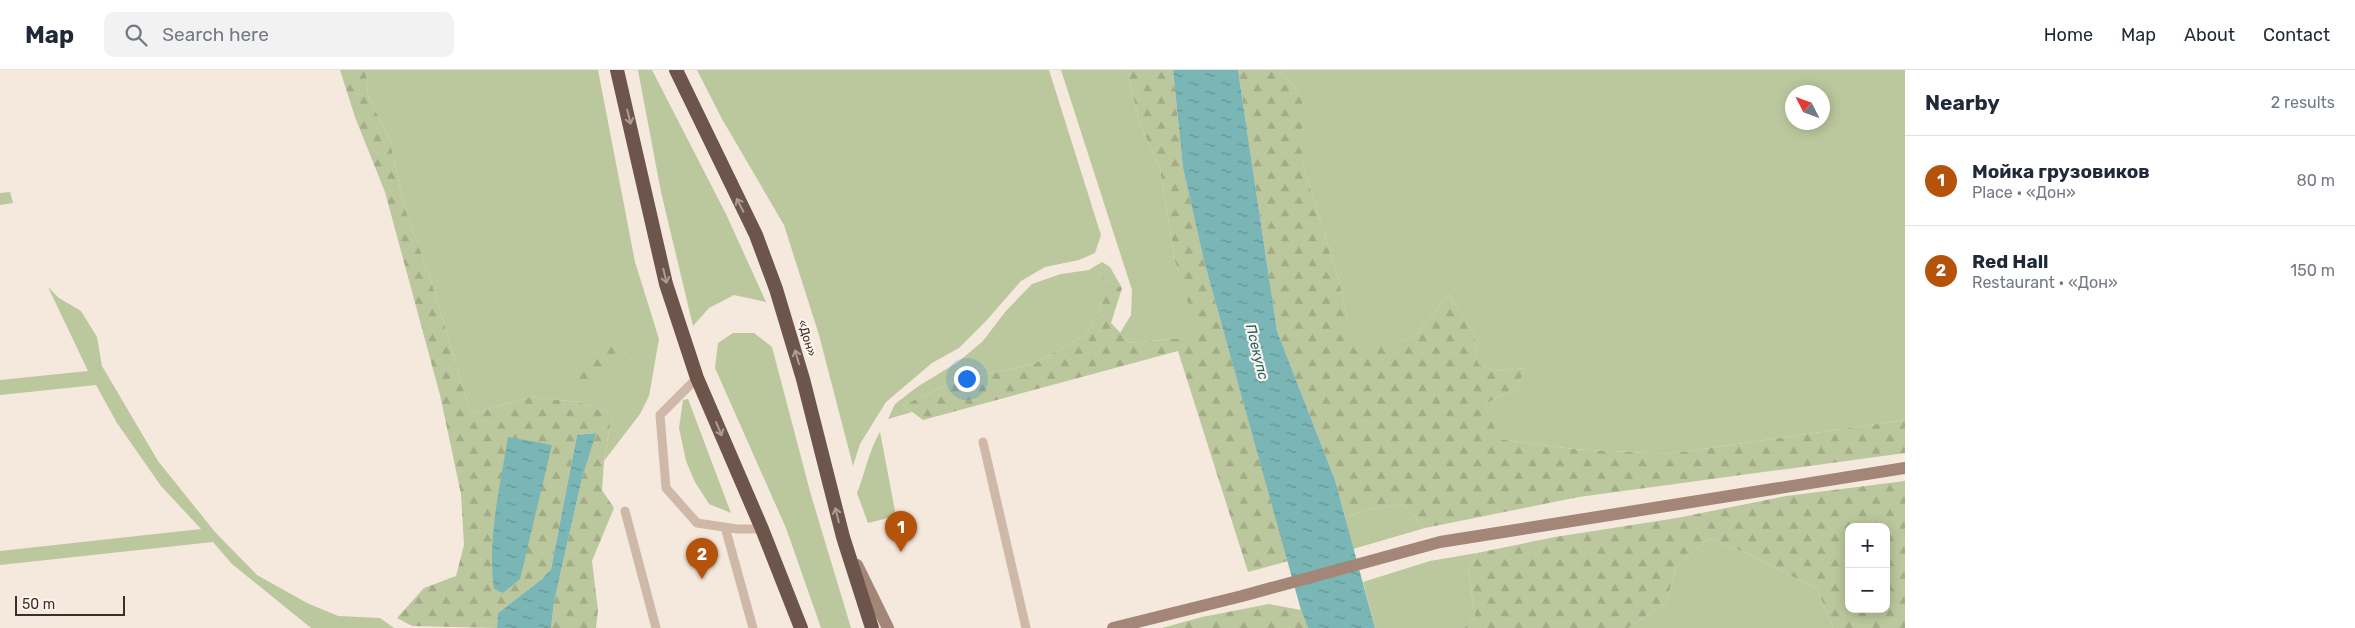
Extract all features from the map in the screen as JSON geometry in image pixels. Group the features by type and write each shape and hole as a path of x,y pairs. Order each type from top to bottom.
{"highway":[{"path":"617,70 666,284 697,378 802,628"},
{"name":"«Дон»","path":"676,70 756,235 776,289 803,378 843,537 872,628"}],"main road":[{"path":"1113,628 1242,596 1440,542 1905,468"},
{"path":"843,537 888,628"}],"lane":[{"path":"697,378 660,415 666,488 697,523 762,529"},
{"path":"983,442 1026,628"},
{"path":"625,511 656,628"},
{"path":"725,527 753,628"},
{"path":"779,570 794,628"}],"green space":[{"path":"340,70 366,70 368,95 390,141 404,206 429,274 471,414 529,397 579,402 612,414 604,461 602,490 614,508 592,561 598,610 596,628 551,628 554,602 582,478 595,433 577,435 551,569 542,579 498,613 497,628 412,626 397,618 424,588 456,576 464,545 461,494 440,395 385,192 355,117"},
{"path":"366,70 598,70 635,262 659,339 649,396 640,414 604,461 612,414 579,402 529,397 471,414 429,274 404,206 390,141 368,95"},
{"path":"638,70 652,70 726,214 766,302 734,295 709,308 693,326 661,192"},
{"path":"697,70 1049,70 1101,235 1095,253 1079,260 1045,267 1021,281 959,348 932,363 886,402 860,444 853,466 819,335 784,225 722,119"},
{"path":"1061,70 1127,70 1139,121 1160,169 1175,261 1198,331 1181,338 1130,343 1120,333 1131,315 1132,290"},
{"path":"1127,70 1173,70 1183,168 1204,261 1288,561 1248,572 1178,351 923,420 903,405 954,382 1033,364 1086,335 1102,302 1102,277 1122,288 1111,323 1130,343 1181,338 1197,331 1175,261 1160,169 1139,121"},
{"path":"1238,70 1280,70 1302,97 1302,162 1338,277 1355,350 1413,338 1449,295 1474,333 1478,364 1495,371 1526,368 1516,388 1485,404 1499,439 1573,449 1667,454 1905,420 1905,453 1579,497 1425,528 1404,505 1369,509 1345,517 1335,480 1277,331"},
{"path":"1280,70 1905,70 1905,420 1667,454 1573,449 1498,439 1485,404 1516,388 1526,368 1495,371 1478,364 1474,333 1449,295 1413,338 1355,351 1338,277 1302,162 1302,97"},
{"path":"10,192 13,203 0,205 0,193"},
{"path":"1102,262 1110,267 1122,288 1102,277 1102,302 1086,335 1033,364 954,382 903,405 912,412 888,419 895,404 917,387 958,362 983,341 1005,312 1032,284 1061,274 1089,270"},
{"path":"48,287 59,298 81,311 97,337 102,366 158,461 215,532 257,575 307,603 338,616 380,618 394,628 311,628 232,564 213,542 0,565 0,551 201,529 161,486 117,423 96,385 0,395 0,380 88,371"},
{"path":"733,333 754,333 772,347 811,495 851,628 821,628 786,528 715,368 718,343"},
{"path":"604,342 629,344 636,354 622,362 598,368 585,386 575,380 581,359"},
{"path":"688,399 731,513 709,504 695,482 686,461 679,428 683,400"},
{"path":"880,432 896,516 868,523 857,493 870,454"},
{"path":"1905,481 1905,628 1833,628 1817,589 1749,554 1709,538 1676,567 1666,603 1628,628 1464,628 1475,615 1468,571 1477,553 1555,537 1677,518 1786,496"},
{"path":"1404,505 1425,528 1353,549 1345,517 1369,509"},
{"path":"1709,538 1749,554 1817,589 1833,628 1628,628 1666,603 1676,567"},
{"path":"1477,553 1468,571 1475,615 1464,628 1375,628 1363,582 1430,561"},
{"path":"1269,604 1301,610 1308,628 1162,628 1202,617"}],"water":[{"name":"Псекупс","path":"1173,70 1238,70 1277,331 1335,480 1375,628 1308,628 1301,610 1204,261 1183,168"},
{"path":"596,433 582,478 554,602 551,628 497,628 498,613 542,579 551,569 577,435"},
{"path":"508,437 552,445 520,579 503,593 494,589 492,551 495,513"}],"place":[{"name":"Мойка грузовиков","path":"901,552"},
{"name":"Red Hall","path":"702,579"}]}
